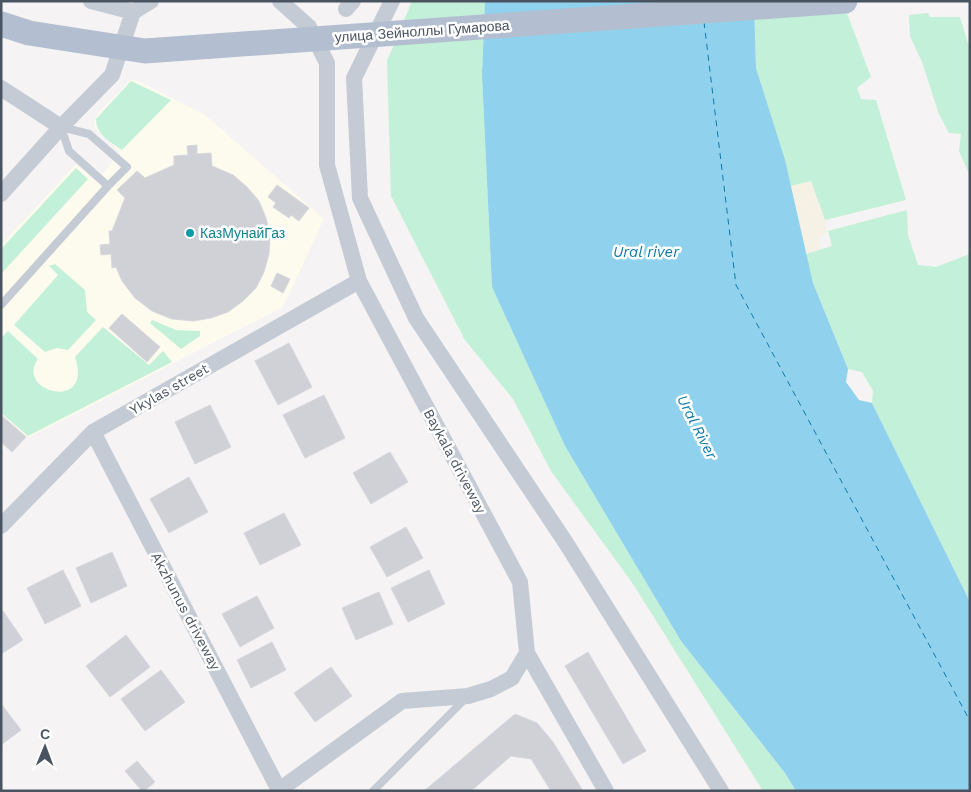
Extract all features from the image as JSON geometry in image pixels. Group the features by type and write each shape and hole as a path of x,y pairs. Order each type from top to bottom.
{"main road":[{"name":"улица Зейноллы Гумарова","path":"1,24 29,33 145,51 845,1"}],"street":[{"path":"92,1 133,12"},
{"path":"1,194 61,126 112,75 133,12 151,1"},
{"name":"Baykala driveway","path":"280,1 309,27 326,63 327,166 359,281 520,582 527,653"},
{"path":"392,1 354,78 360,198 416,318 566,543 722,791"},
{"path":"1,88 61,126"},
{"name":"Ykylas street","path":"1,526 93,432 359,281"},
{"name":"Akzhunus driveway","path":"93,432 279,790"},
{"path":"279,790 402,701 468,696 491,689 512,678 527,653 606,791"}],"lane":[{"path":"61,126 69,151 108,186"},
{"path":"1,305 127,167 89,134 61,126"},
{"path":"373,791 468,696"}],"shaded area":[{"path":"131,79 141,82 205,115 324,219 283,307 28,438 1,414 1,245 76,164 96,181 121,153 94,127 96,116"}],"green space":[{"path":"412,1 485,1 482,75 492,287 565,446 681,641 785,773 796,791 763,791 633,584 551,471 513,399 465,340 391,196 387,61"},
{"path":"754,1 845,8 871,77 857,88 861,99 876,100 906,200 825,220 811,182 791,186 756,68"},
{"path":"928,13 930,17 960,17 970,50 970,176 959,151 961,134 949,133 939,114 922,62 910,36 909,15"},
{"path":"131,81 171,100 122,150 101,134 96,119"},
{"path":"76,168 88,179 1,274 1,249"},
{"path":"907,210 908,235 918,265 936,267 970,254 970,602 872,403 873,391 862,372 848,369 813,283 806,254 832,246 828,231"},
{"path":"55,264 85,290 87,312 96,320 68,350 57,348 45,352 14,325 58,275 49,266"},
{"path":"152,320 176,330 200,331 200,336 181,349 150,323"},
{"path":"103,327 149,365 163,351 172,362 28,436 1,413 1,338 8,331 38,359 33,371 36,380 44,388 65,391 74,386 78,375 75,357"}],"sand":[{"path":"811,181 825,220 827,234 818,236 821,249 806,254 791,186"}],"water":[{"name":"Ural river","path":"485,1 754,1 756,68 785,160 813,283 848,369 846,382 859,400 872,403 970,602 970,791 796,791 785,773 681,641 565,446 492,287 482,75"}],"building":[{"name":"КазМунайГаз","path":"197,145 197,154 211,153 212,166 233,175 259,201 266,218 270,236 269,254 264,272 256,288 228,312 211,318 193,321 172,319 152,311 135,298 122,281 116,267 112,268 111,254 101,255 100,245 110,244 109,231 112,231 125,198 117,190 137,171 145,178 174,165 174,156 188,155 187,146"},
{"path":"277,185 309,208 299,221 291,215 289,218 273,207 276,203 268,197"},
{"path":"277,273 290,279 283,293 271,286"},
{"path":"122,314 160,347 147,362 109,328"},
{"path":"289,343 312,387 278,405 255,361"},
{"path":"324,395 345,438 305,458 283,415"},
{"path":"210,405 231,447 195,464 175,422"},
{"path":"1,415 26,437 12,452 1,442"},
{"path":"390,452 408,482 371,504 353,473"},
{"path":"189,477 208,512 169,533 150,499"},
{"path":"284,513 301,545 260,565 244,533"},
{"path":"406,527 423,558 387,577 370,547"},
{"path":"112,552 127,586 91,603 76,568"},
{"path":"63,570 81,606 45,624 27,588"},
{"path":"429,570 445,604 408,622 391,588"},
{"path":"379,592 393,624 356,640 342,608"},
{"path":"257,596 274,628 240,647 222,614"},
{"path":"3,611 23,640 1,654 1,612"},
{"path":"126,635 150,667 110,697 86,666"},
{"path":"272,642 286,670 251,688 237,660"},
{"path":"588,652 646,751 623,764 565,666"},
{"path":"331,667 352,696 315,722 294,693"},
{"path":"161,670 185,702 145,731 121,699"},
{"path":"1,706 21,730 1,745"},
{"path":"515,714 537,723 553,742 583,791 551,791 531,759 511,756 471,791 424,791"},
{"path":"137,761 155,782 144,791 125,771"}],"ferry route":[{"path":"704,22 736,285 970,721"}],"place":[{"name":"КазМунайГаз","path":"190,233"}],"water label":[{"name":"Ural River","path":"697,427"}]}
